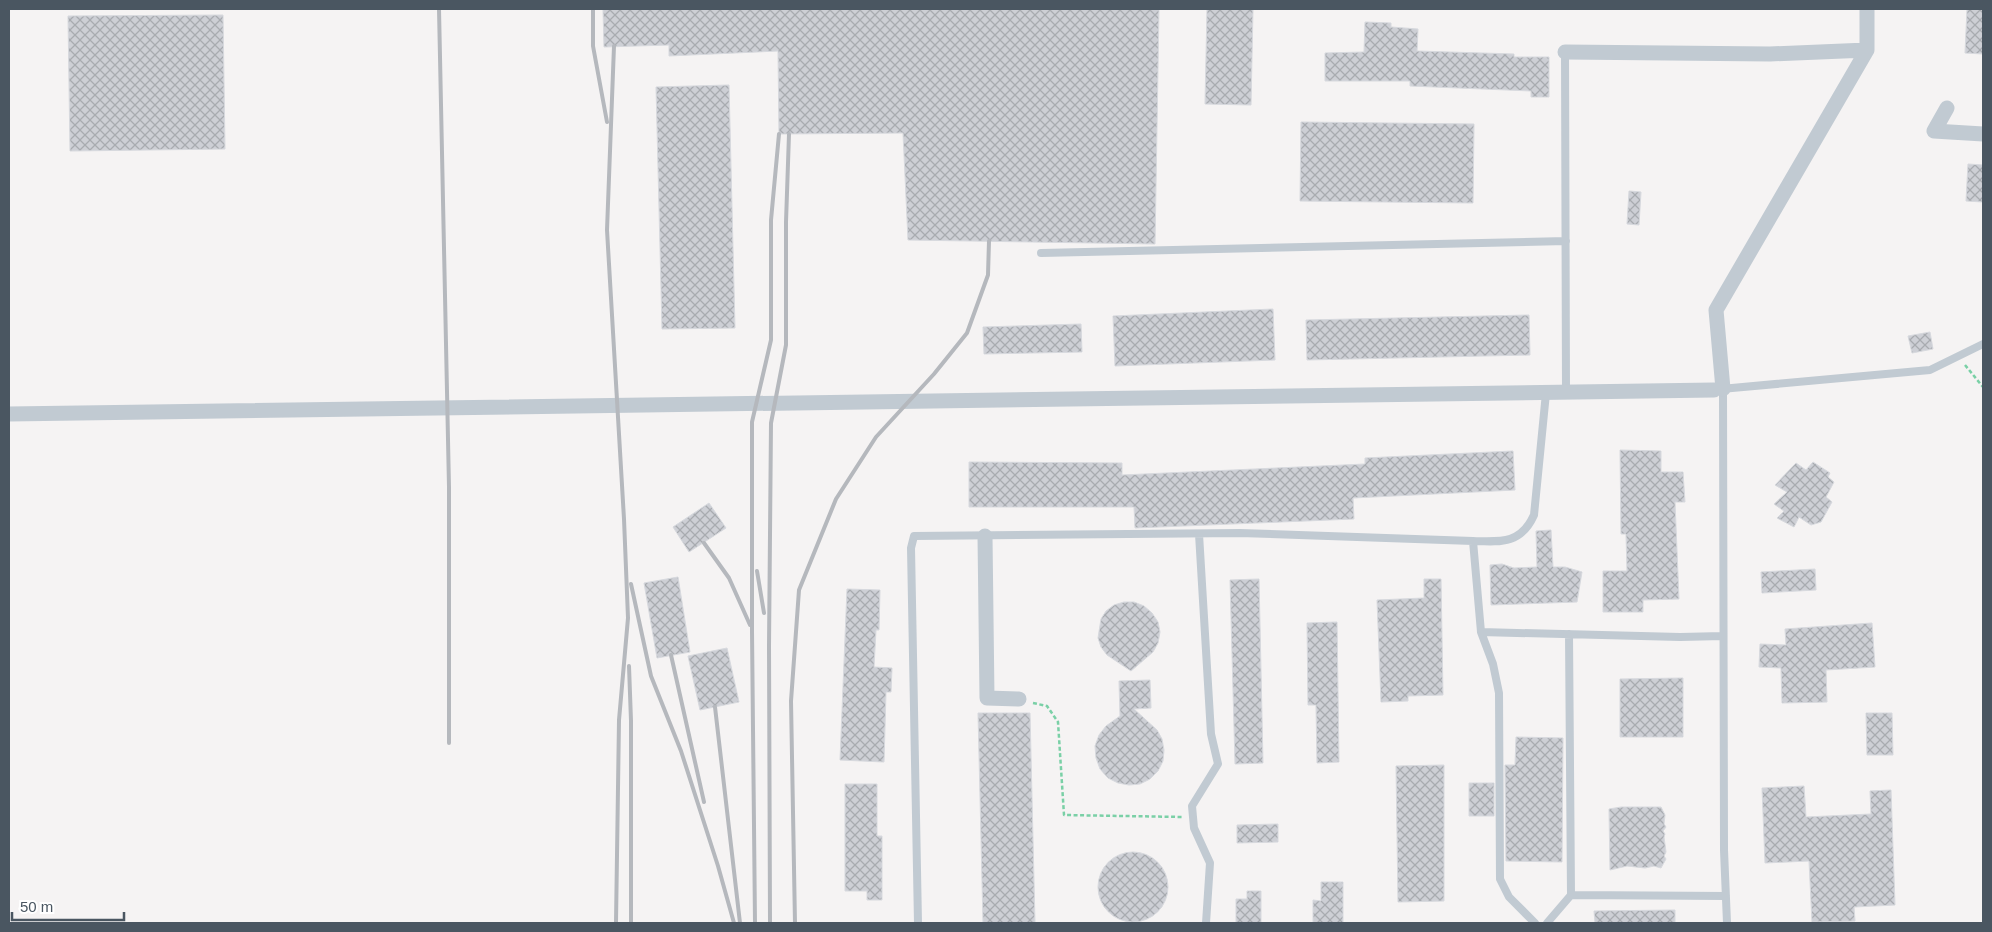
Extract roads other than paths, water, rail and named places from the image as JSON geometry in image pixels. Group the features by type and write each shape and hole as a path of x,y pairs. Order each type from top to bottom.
{"street":[{"path":"9,414 1718,390 1716,310 1867,50 1867,9"},
{"path":"1565,52 1770,54 1867,50"},
{"path":"1948,108 1934,131 1983,134"},
{"path":"985,536 987,698 1019,699"}],"lane":[{"path":"1565,52 1566,392"},
{"path":"1041,253 1566,241"},
{"path":"1727,923 1724,850 1723,636 1718,390 1930,370 1983,344"},
{"path":"918,923 911,548 914,536 1240,533 1497,542 1512,539 1520,535 1531,523 1534,515 1546,393"},
{"path":"1199,534 1211,734 1218,764 1192,806 1194,828 1210,863 1206,923"},
{"path":"1473,541 1480,632 1494,664 1499,693 1500,879 1509,897 1536,923"},
{"path":"1480,632 1680,637 1723,636"},
{"path":"1547,923 1571,895 1569,634"},
{"path":"1571,895 1726,896"}],"railway":[{"path":"439,9 449,487 449,743"},
{"path":"593,9 593,46 607,122"},
{"path":"614,46 607,230 628,618 619,720 616,923"},
{"path":"755,923 752,422 771,340 771,220 779,134"},
{"path":"770,923 769,646 771,423 786,345 786,222 789,134"},
{"path":"795,923 791,701 799,590 836,499 876,437 934,374 967,333 988,275 989,241"},
{"path":"704,543 729,578 750,625"},
{"path":"757,571 764,613"},
{"path":"631,584 651,676 681,751 734,923"},
{"path":"671,655 704,802"},
{"path":"629,666 631,721 631,923"},
{"path":"715,707 740,923"}]}
